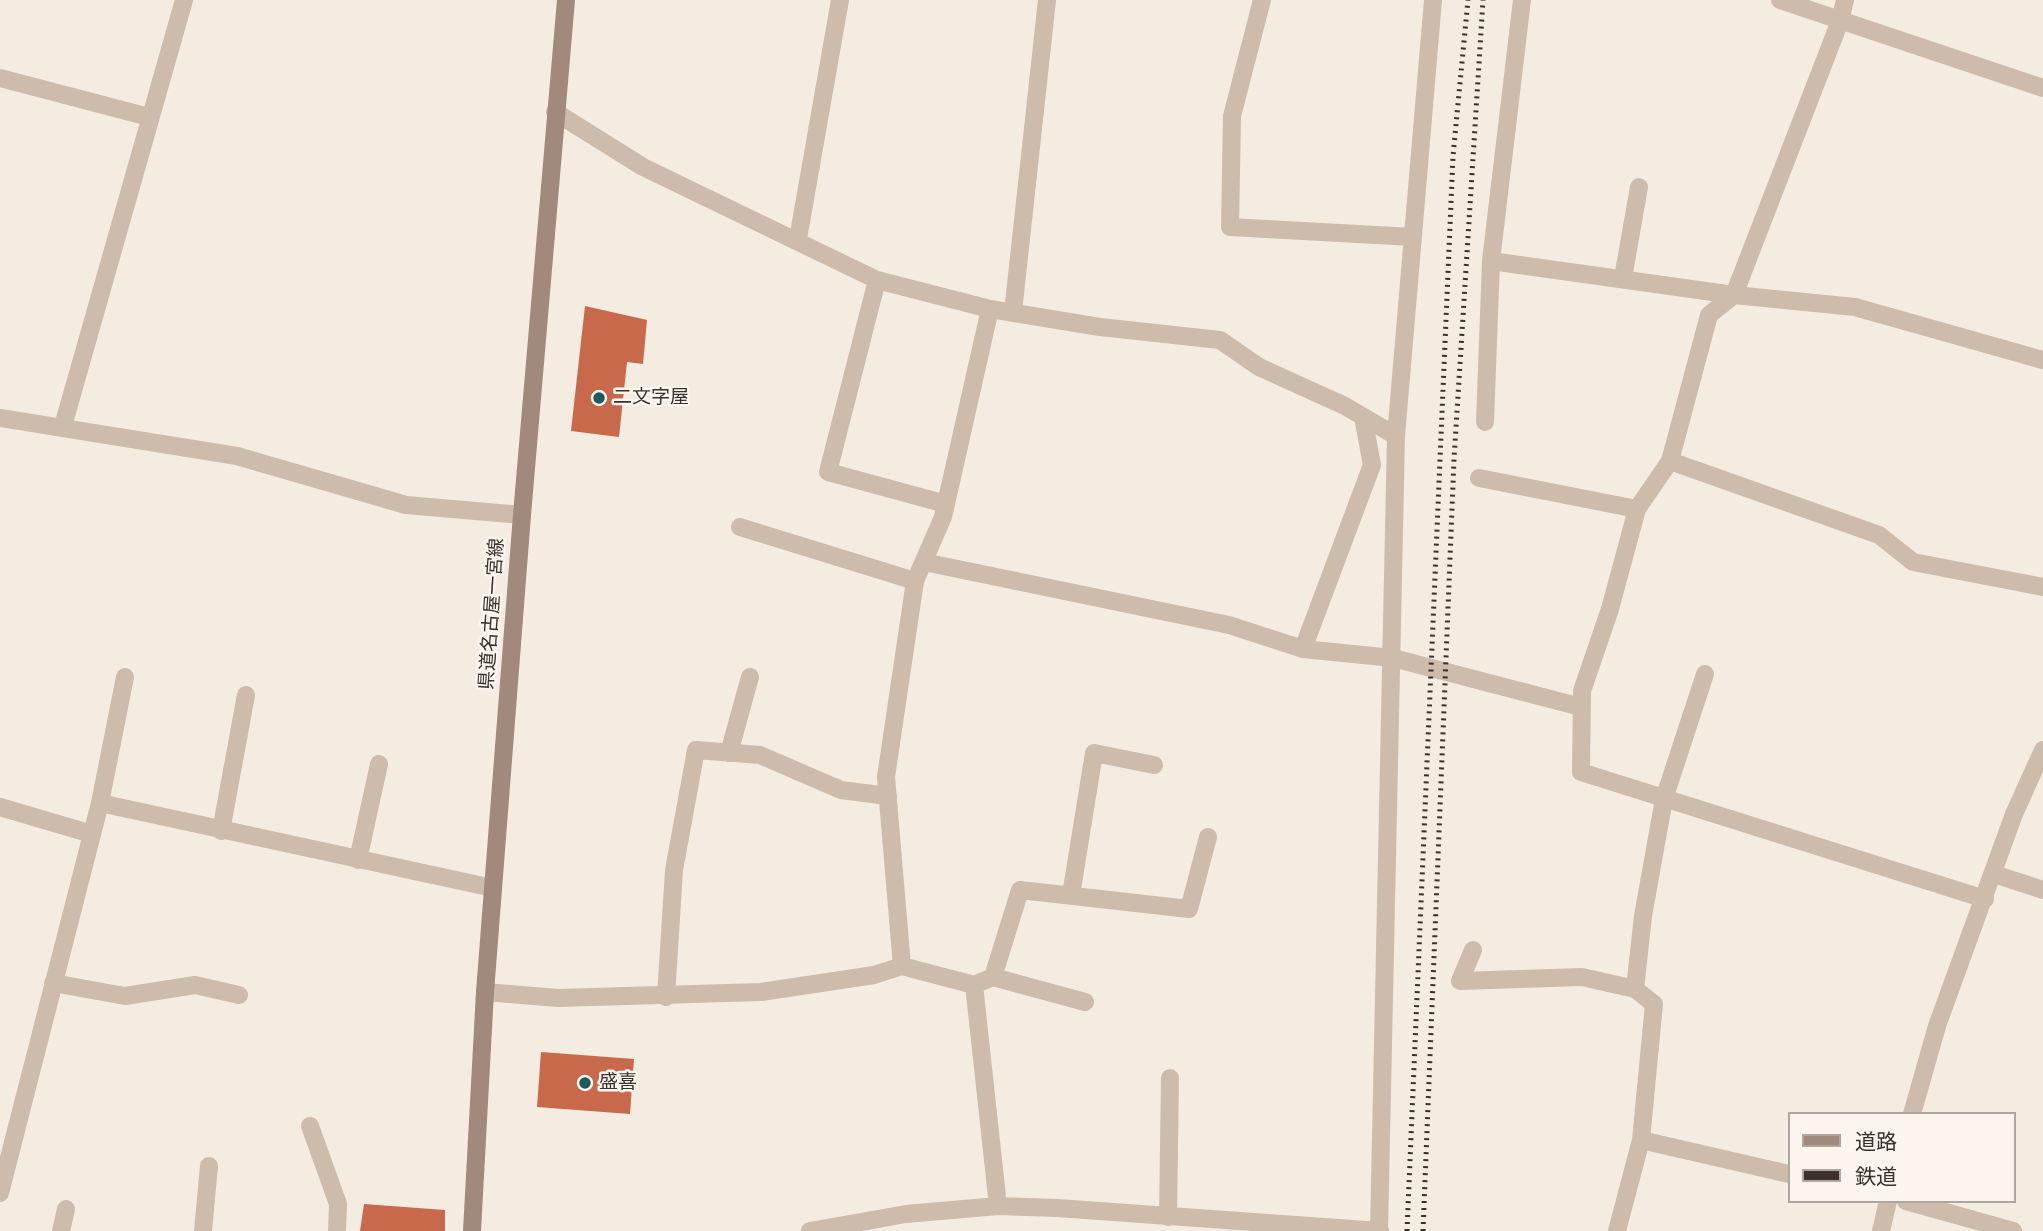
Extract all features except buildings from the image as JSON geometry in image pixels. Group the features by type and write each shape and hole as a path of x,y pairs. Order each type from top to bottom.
{"main road":[{"name":"県道名古屋一宮線","path":"472,1231 485,992 566,0"}],"street":[{"path":"63,426 184,0"},
{"path":"798,239 840,0"},
{"path":"1013,312 1046,0"},
{"path":"1262,0 1232,116 1230,227 1413,237"},
{"path":"810,1231 879,1227 998,1206 1379,1231 1396,436 1433,0"},
{"path":"1485,422 1491,261 1522,0"},
{"path":"1780,0 2043,88"},
{"path":"1845,0 1840,21 1734,295 1709,316 1670,461 1637,509 1610,609 1582,691 1581,772 1985,899"},
{"path":"0,78 149,117"},
{"path":"555,112 643,167 798,239 877,280 989,309 1100,327 1220,340 1259,367 1363,417 1396,436"},
{"path":"1623,278 1639,187"},
{"path":"1491,261 1734,295 1855,307 2043,360"},
{"path":"877,280 828,472 946,503"},
{"path":"902,966 886,777 915,581 946,503 989,309"},
{"path":"1303,649 1372,465 1363,417"},
{"path":"0,418 237,456 406,505 522,515"},
{"path":"1670,461 1879,535 1913,562 2043,587"},
{"path":"1479,478 1637,509"},
{"path":"740,527 915,581"},
{"path":"924,562 1229,625 1303,649 1393,658 1581,707"},
{"path":"1635,989 1643,916 1664,799 1705,674"},
{"path":"0,1193 100,803 125,677"},
{"path":"730,753 750,677"},
{"path":"221,831 246,695"},
{"path":"666,996 674,870 696,750 760,755 841,790 888,796"},
{"path":"1913,1112 1937,1026 2014,814 2043,750"},
{"path":"1070,895 1094,753 1154,765"},
{"path":"358,860 379,764"},
{"path":"100,803 493,888"},
{"path":"0,807 92,834"},
{"path":"993,976 1020,890 1189,909 1208,837"},
{"path":"1994,874 2043,890"},
{"path":"1473,950 1460,981 1582,977 1635,989 1654,1004 1641,1140 1617,1231"},
{"path":"485,992 558,998 761,992 874,975 902,966 974,985 993,976 1086,1002"},
{"path":"54,983 125,996 195,985 239,995"},
{"path":"974,985 998,1206"},
{"path":"1168,1217 1170,1078"},
{"path":"310,1126 338,1204 337,1231"},
{"path":"1641,1140 1787,1174"},
{"path":"203,1231 209,1166"},
{"path":"1881,1231 1888,1203"},
{"path":"1913,1203 2013,1231"},
{"path":"61,1231 66,1209"}],"railway":[{"path":"1407,1231 1453,156 1468,0"},
{"path":"1423,1231 1454,459 1483,0"}],"place":[{"name":"二文字屋","path":"599,398"},
{"name":"盛喜","path":"585,1083"}]}
